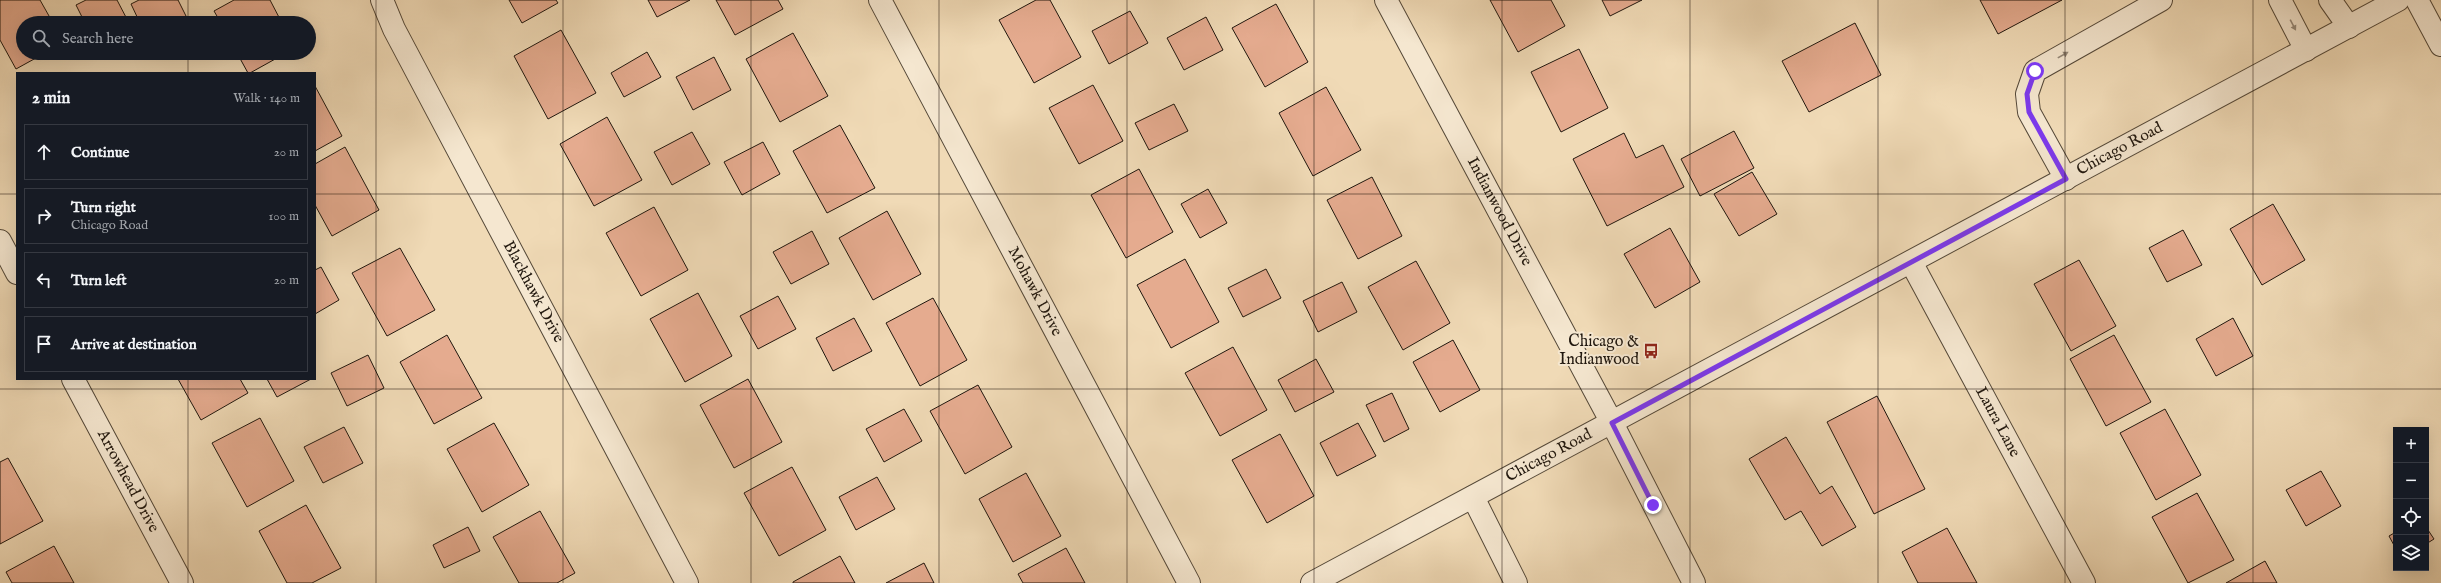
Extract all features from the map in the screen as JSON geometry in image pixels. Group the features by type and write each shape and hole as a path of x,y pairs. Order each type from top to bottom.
{"street":[{"name":"Blackhawk Drive","path":"382,0 398,36 687,583"},
{"name":"Mohawk Drive","path":"880,0 1189,583"},
{"name":"Indianwood Drive","path":"1386,0 1612,423 1694,583"},
{"path":"2066,179 2029,112 2027,94 2035,71 2161,0"},
{"path":"2280,0 2306,50"},
{"path":"2330,0 2349,27"},
{"name":"Chicago Road","path":"1312,583 2398,0"},
{"path":"2417,0 2441,46"},
{"path":"0,241 16,271"},
{"name":"Laura Lane","path":"1911,262 2084,583"},
{"name":"Arrowhead Drive","path":"74,380 182,583"},
{"path":"1473,497 1516,583"}],"building":[{"path":"0,0 40,0 49,16 16,16 16,60 32,60 16,69 0,40"},
{"path":"86,0 117,0 125,16 82,16 76,5"},
{"path":"139,0 178,0 186,16 137,16 131,4"},
{"path":"234,0 270,0 278,16 217,16 214,11"},
{"path":"509,0 556,0 558,3 522,23"},
{"path":"648,0 690,0 657,17"},
{"path":"716,0 778,0 783,9 735,35"},
{"path":"1036,0 1050,0 1081,57 1034,83 999,20"},
{"path":"1490,0 1551,0 1565,26 1518,52"},
{"path":"1602,0 1642,0 1610,16"},
{"path":"1980,0 2062,0 1998,34"},
{"path":"1276,4 1308,62 1265,87 1232,28"},
{"path":"1130,11 1148,43 1109,64 1092,31"},
{"path":"1206,17 1223,50 1184,70 1167,38"},
{"path":"1855,23 1881,75 1809,112 1782,61"},
{"path":"561,30 596,93 548,119 514,56"},
{"path":"793,33 828,96 780,122 746,59"},
{"path":"1579,49 1608,108 1561,132 1531,72"},
{"path":"647,52 661,77 624,97 611,73"},
{"path":"714,57 731,90 693,110 676,77"},
{"path":"241,60 273,60 252,72 247,72"},
{"path":"1093,85 1123,141 1079,164 1049,108"},
{"path":"1326,87 1361,150 1313,176 1279,113"},
{"path":"316,88 342,136 316,150"},
{"path":"1174,104 1188,131 1149,150 1135,123"},
{"path":"607,117 642,180 594,206 560,144"},
{"path":"840,125 875,188 827,213 793,151"},
{"path":"1734,131 1754,168 1700,196 1681,159"},
{"path":"692,132 710,164 672,185 654,152"},
{"path":"1624,133 1636,158 1663,145 1684,187 1607,226 1573,159"},
{"path":"763,142 780,174 742,195 724,162"},
{"path":"345,147 379,210 332,236 316,207 316,163"},
{"path":"1139,169 1173,232 1126,258 1091,195"},
{"path":"1752,172 1777,214 1739,236 1714,194"},
{"path":"1372,177 1402,236 1358,259 1327,200"},
{"path":"1208,189 1227,223 1200,238 1181,204"},
{"path":"2273,204 2305,260 2262,285 2230,229"},
{"path":"654,207 688,270 641,296 606,233"},
{"path":"887,211 921,274 873,300 839,238"},
{"path":"1670,228 1700,282 1655,308 1624,254"},
{"path":"2183,230 2202,265 2167,282 2149,248"},
{"path":"812,231 829,264 791,284 773,252"},
{"path":"400,248 435,310 387,336 352,273"},
{"path":"1185,259 1219,322 1171,348 1137,285"},
{"path":"2079,260 2116,326 2071,351 2034,284"},
{"path":"1416,261 1450,323 1403,350 1368,287"},
{"path":"321,267 339,300 316,313 316,270"},
{"path":"1266,269 1281,298 1243,317 1228,288"},
{"path":"1342,282 1357,312 1318,332 1303,301"},
{"path":"698,293 732,356 685,382 650,319"},
{"path":"778,296 796,329 758,349 740,316"},
{"path":"933,298 967,360 920,386 886,323"},
{"path":"854,318 872,351 833,371 816,338"},
{"path":"2233,318 2253,356 2216,376 2196,339"},
{"path":"447,335 482,398 434,424 400,362"},
{"path":"2114,335 2151,402 2106,426 2070,359"},
{"path":"1453,340 1480,390 1440,412 1413,362"},
{"path":"1233,347 1267,410 1220,436 1185,373"},
{"path":"368,355 384,388 347,406 331,373"},
{"path":"1316,359 1334,392 1295,412 1278,380"},
{"path":"748,379 782,442 734,468 700,405"},
{"path":"179,380 241,380 248,393 201,420"},
{"path":"268,380 309,380 277,397"},
{"path":"978,385 1012,447 965,474 930,411"},
{"path":"1392,393 1409,429 1384,442 1366,405"},
{"path":"1877,396 1925,489 1874,514 1827,422"},
{"path":"904,409 922,441 884,462 866,429"},
{"path":"2165,409 2201,475 2156,500 2120,433"},
{"path":"260,418 294,481 247,507 212,443"},
{"path":"494,423 529,485 482,512 447,449"},
{"path":"1358,423 1376,456 1337,476 1320,443"},
{"path":"344,427 363,463 323,483 304,447"},
{"path":"1280,434 1314,496 1267,523 1232,460"},
{"path":"1786,437 1820,494 1832,486 1856,527 1822,546 1801,511 1785,520 1749,459"},
{"path":"8,458 43,521 0,544 0,462"},
{"path":"792,467 826,530 779,556 744,493"},
{"path":"2321,471 2341,506 2306,526 2286,490"},
{"path":"1026,473 1061,536 1013,562 979,499"},
{"path":"877,477 895,509 856,530 839,497"},
{"path":"2197,493 2234,560 2188,583 2152,517"},
{"path":"306,505 341,568 312,583 287,583 259,531"},
{"path":"540,511 575,573 557,583 519,583 493,537"},
{"path":"468,527 480,551 444,568 433,545"},
{"path":"1947,528 1977,583 1918,583 1902,552"},
{"path":"2429,532 2434,539 2429,542"},
{"path":"2393,534 2393,543 2389,536"},
{"path":"54,546 74,583 12,583 6,572"},
{"path":"1066,548 1085,583 1023,583 1018,574"},
{"path":"840,556 855,583 793,583 793,582"},
{"path":"2265,561 2277,583 2226,583"},
{"path":"924,563 934,583 886,583"}],"place":[{"name":"Chicago & Indianwood","path":"1651,351"}],"route":[{"path":"1653,505 1612,423 2066,179 2029,112 2027,94 2035,71"}]}
